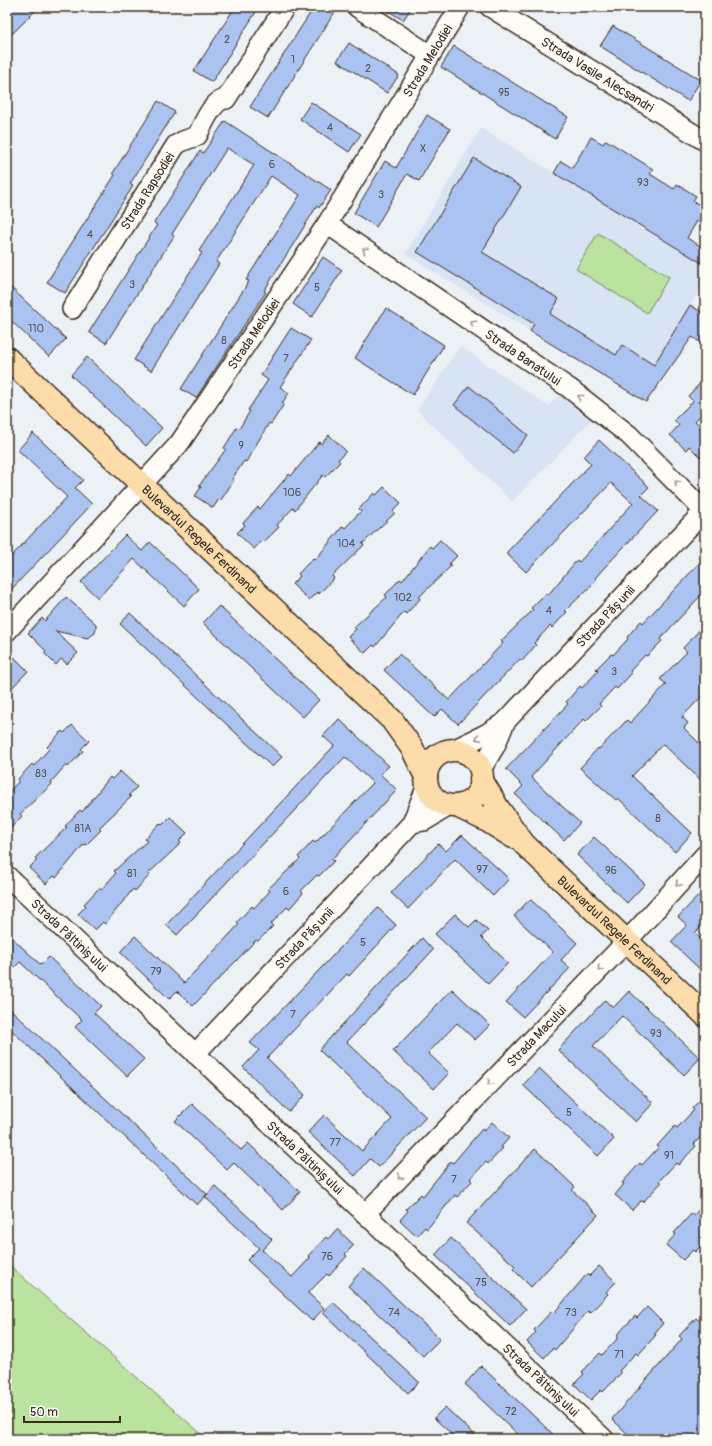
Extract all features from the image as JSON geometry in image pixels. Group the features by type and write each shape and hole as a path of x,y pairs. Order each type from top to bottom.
{"main road":[{"name":"Bulevardul Regele Ferdinand","path":"7,358 392,720 412,748 426,781"},
{"name":"Bulevardul Regele Ferdinand","path":"392,720 447,752"},
{"path":"458,751 472,758 481,775 480,787 471,800 453,806 435,799 426,781 431,762 447,752 458,751"},
{"name":"Bulevardul Regele Ferdinand","path":"481,775 498,808 524,844 705,1015"},
{"name":"Bulevardul Regele Ferdinand","path":"453,806 486,820 524,844"}],"street":[{"name":"Strada Rapsodiei","path":"72,309 173,149 180,142 197,136 214,106 222,99 226,99 285,7"},
{"path":"357,7 430,55"},
{"name":"Strada Melodiei","path":"7,631 143,486 180,444 327,224 460,7"},
{"name":"Strada Vasile Alecsandri","path":"490,7 705,141"},
{"name":"Strada Banatului","path":"327,224 569,388 629,435 705,511"},
{"name":"Strada Pășunii","path":"447,752 484,735 505,722 705,511"},
{"name":"Strada Pășunii","path":"481,775 505,722"},
{"name":"Strada Pășunii","path":"196,1054 412,823 426,781"},
{"name":"Strada Pășunii","path":"412,823 424,821 453,806"},
{"name":"Strada Macului","path":"365,1214 627,941 705,855"},
{"name":"Strada Păltinișului","path":"7,876 604,1439"}],"shaded area":[{"path":"481,128 705,265 705,281 635,395 405,254"},
{"path":"460,346 548,406 560,395 591,420 512,502 417,410"}],"green space":[{"path":"598,233 669,277 647,313 576,269"},
{"path":"7,1263 27,1281 207,1439 7,1439"}],"building":[{"path":"7,7 39,7 7,39"},
{"path":"235,7 259,7 212,82 194,71"},
{"path":"314,7 338,7 268,118 250,107"},
{"path":"382,7 412,7 403,20"},
{"path":"613,26 701,80 688,101 600,46"},
{"path":"349,43 399,75 387,93 337,61"},
{"path":"454,46 568,117 555,139 441,67"},
{"path":"158,101 175,112 130,184 133,186 65,293 47,282 115,175 113,173"},
{"path":"311,102 361,134 349,152 300,119"},
{"path":"427,115 450,129 419,181 407,174 376,227 354,213 385,161 396,168"},
{"path":"225,121 331,190 319,208 317,206 264,291 266,292 196,398 181,389 249,281 246,280 300,195 271,176 216,262 219,264 151,371 134,360 202,253 199,251 254,165 227,148 172,234 174,236 106,343 89,332 157,225 154,223 200,151 203,153"},
{"path":"591,137 603,144 606,140 653,169 650,174 674,189 677,184 696,196 693,201 705,208 705,226 697,221 687,238 705,249 705,265 554,173 561,161 572,168"},
{"path":"474,158 521,187 482,252 559,299 550,314 616,355 622,345 654,365 690,305 705,314 705,345 692,337 646,402 530,331 534,324 417,252"},
{"path":"323,257 342,270 312,317 293,304"},
{"path":"7,284 66,339 49,357 7,317"},
{"path":"386,308 444,345 413,395 355,358"},
{"path":"291,328 311,340 280,387 289,393 282,403 284,404 271,424 269,423 246,462 244,461 232,479 234,480 221,500 219,499 213,508 195,496 201,487 199,486 226,449 224,448 237,427 239,429 250,411 248,410 268,380 261,375"},
{"path":"87,357 162,428 146,446 71,375"},
{"path":"705,378 705,411 695,421 705,430 705,452 700,457 689,446 686,450 670,435 679,425 674,420 693,401 688,396"},
{"path":"469,386 528,435 513,453 454,405"},
{"path":"33,433 83,480 75,488 92,504 7,594 7,561 67,497 18,450"},
{"path":"329,435 346,451 338,460 340,462 325,477 323,475 295,510 293,508 277,525 279,527 264,542 262,540 254,549 237,533 245,525 243,523 258,507 260,509 289,474 291,476 319,442 321,444"},
{"path":"599,440 649,487 641,495 658,511 603,569 595,578 597,580 565,611 567,612 552,628 550,626 534,643 536,645 522,661 520,659 458,724 442,709 434,717 384,670 399,654 449,700 503,643 501,641 533,610 531,608 546,593 548,595 577,560 579,562 596,544 633,503 611,483 526,572 506,553 591,464 584,457"},
{"path":"384,487 401,503 393,511 395,513 362,544 364,545 332,576 334,578 319,594 317,592 309,600 292,584 300,576 298,574 313,558 315,560 343,526 345,528 361,511 359,509 374,493 376,495"},
{"path":"125,535 142,551 150,542 199,589 184,606 134,559 98,598 81,582"},
{"path":"440,540 457,556 449,564 451,566 419,597 420,599 406,614 404,612 375,647 373,645 365,653 348,637 356,629 354,627 387,597 385,595 400,579 402,581 430,546 432,548"},
{"path":"705,557 705,591 660,639 662,641 647,656 645,655 630,671 632,673 617,689 615,687 599,704 601,706 586,721 584,719 531,777 580,823 564,840 515,794 523,786 506,769 568,704 566,702 580,686 582,688 598,671 596,669 611,654 613,655 628,639 627,637 641,621 643,623"},
{"path":"66,597 96,624 96,628 95,633 88,638 55,631 78,653 67,664 61,659 56,665 44,653 46,651 28,633 42,618 45,621"},
{"path":"219,606 319,700 303,717 203,623"},
{"path":"130,613 282,757 272,767 120,624"},
{"path":"705,624 705,693 682,717 688,723 684,728 705,749 705,784 663,744 632,776 692,833 675,852 618,798 616,800 580,768 627,720 630,723 666,684 660,679 687,652 683,648"},
{"path":"12,655 28,671 7,693 7,660"},
{"path":"339,719 389,766 380,774 397,790 332,859 334,861 301,891 303,893 289,909 287,907 271,924 273,926 258,941 256,940 193,1006 177,991 169,999 120,952 135,936 184,983 239,924 237,922 252,906 254,908 270,891 268,889 300,859 298,857 313,841 315,843 373,783 345,757 177,935 166,925 334,746 323,736"},
{"path":"72,725 89,741 81,749 83,751 68,767 66,765 51,782 52,784 20,814 22,816 7,832 7,794 19,781 17,780 32,764 34,766 49,749 47,747 62,731 64,733"},
{"path":"120,771 137,787 129,795 131,797 99,828 101,830 86,845 84,844 56,878 54,876 46,884 29,868 37,860 35,858 67,827 65,826 80,810 82,812 110,777 112,779"},
{"path":"170,817 187,833 179,841 181,843 148,874 150,875 135,891 133,889 105,924 103,922 95,930 78,914 86,906 84,904 99,888 101,890 116,873 114,871 147,841 145,839 160,823 162,825"},
{"path":"462,835 509,879 493,896 455,859 408,909 391,893 438,844 446,851"},
{"path":"594,837 645,884 627,903 577,855"},
{"path":"705,889 705,923 695,933 705,943 705,974 671,942 687,925 678,917"},
{"path":"530,899 577,943 561,960 570,968 523,1017 506,1002 553,952 514,916"},
{"path":"378,908 396,925 349,976 347,974 267,1058 305,1095 289,1112 243,1067 259,1050 250,1043"},
{"path":"455,914 469,927 476,920 488,931 481,937 508,963 488,984 435,934"},
{"path":"7,933 41,965 49,957 101,1006 94,1013 144,1059 127,1076 75,1027 82,1020 20,962 12,970 7,965"},
{"path":"422,938 433,950 347,1042 426,1117 379,1167 370,1159 355,1176 308,1132 324,1115 362,1151 392,1119 319,1050"},
{"path":"452,989 490,1025 475,1040 457,1023 428,1053 449,1073 434,1089 393,1051"},
{"path":"629,991 700,1058 684,1075 622,1016 593,1046 653,1103 636,1122 558,1050 605,1000 613,1008"},
{"path":"7,1006 207,1194 197,1205 7,1026"},
{"path":"539,1068 614,1139 598,1156 523,1085"},
{"path":"705,1095 705,1132 694,1144 696,1146 678,1165 676,1163 659,1181 661,1183 643,1202 641,1201 632,1210 615,1195 624,1184 622,1183 640,1163 642,1165 659,1147 657,1146 675,1126 677,1128 694,1110 692,1108"},
{"path":"192,1104 241,1150 248,1143 300,1192 283,1210 234,1163 227,1170 175,1121"},
{"path":"492,1122 509,1138 501,1147 503,1148 488,1164 486,1162 470,1179 472,1181 457,1197 455,1195 427,1229 425,1227 417,1236 400,1220 408,1211 406,1209 421,1194 423,1196 451,1161 453,1163 482,1129 484,1131"},
{"path":"535,1149 575,1187 572,1190 598,1215 531,1287 513,1269 515,1266 466,1223"},
{"path":"215,1186 272,1239 262,1250 292,1277 310,1258 308,1256 326,1237 328,1239 337,1229 354,1245 345,1254 347,1256 329,1276 327,1274 308,1293 324,1308 312,1321 247,1260 259,1248 205,1197"},
{"path":"705,1203 705,1241 695,1252 693,1250 683,1260 666,1245 676,1234 674,1233 692,1213 694,1215"},
{"path":"451,1238 526,1309 510,1326 435,1255"},
{"path":"599,1266 616,1282 606,1292 608,1294 590,1313 588,1311 555,1350 553,1348 544,1358 527,1342 536,1332 534,1330 552,1311 554,1313 587,1274 589,1276"},
{"path":"364,1268 440,1339 423,1356 348,1286"},
{"path":"333,1302 419,1382 408,1393 323,1313"},
{"path":"647,1307 663,1323 654,1334 656,1335 638,1355 636,1353 619,1371 621,1373 603,1392 601,1390 591,1400 574,1384 584,1374 582,1372 600,1353 602,1355 619,1337 617,1335 635,1316 637,1318"},
{"path":"696,1318 705,1326 705,1439 633,1439 612,1419 682,1339 679,1336"},
{"path":"481,1366 558,1439 523,1439 465,1384"},
{"path":"445,1407 479,1439 457,1439 434,1418"}]}
